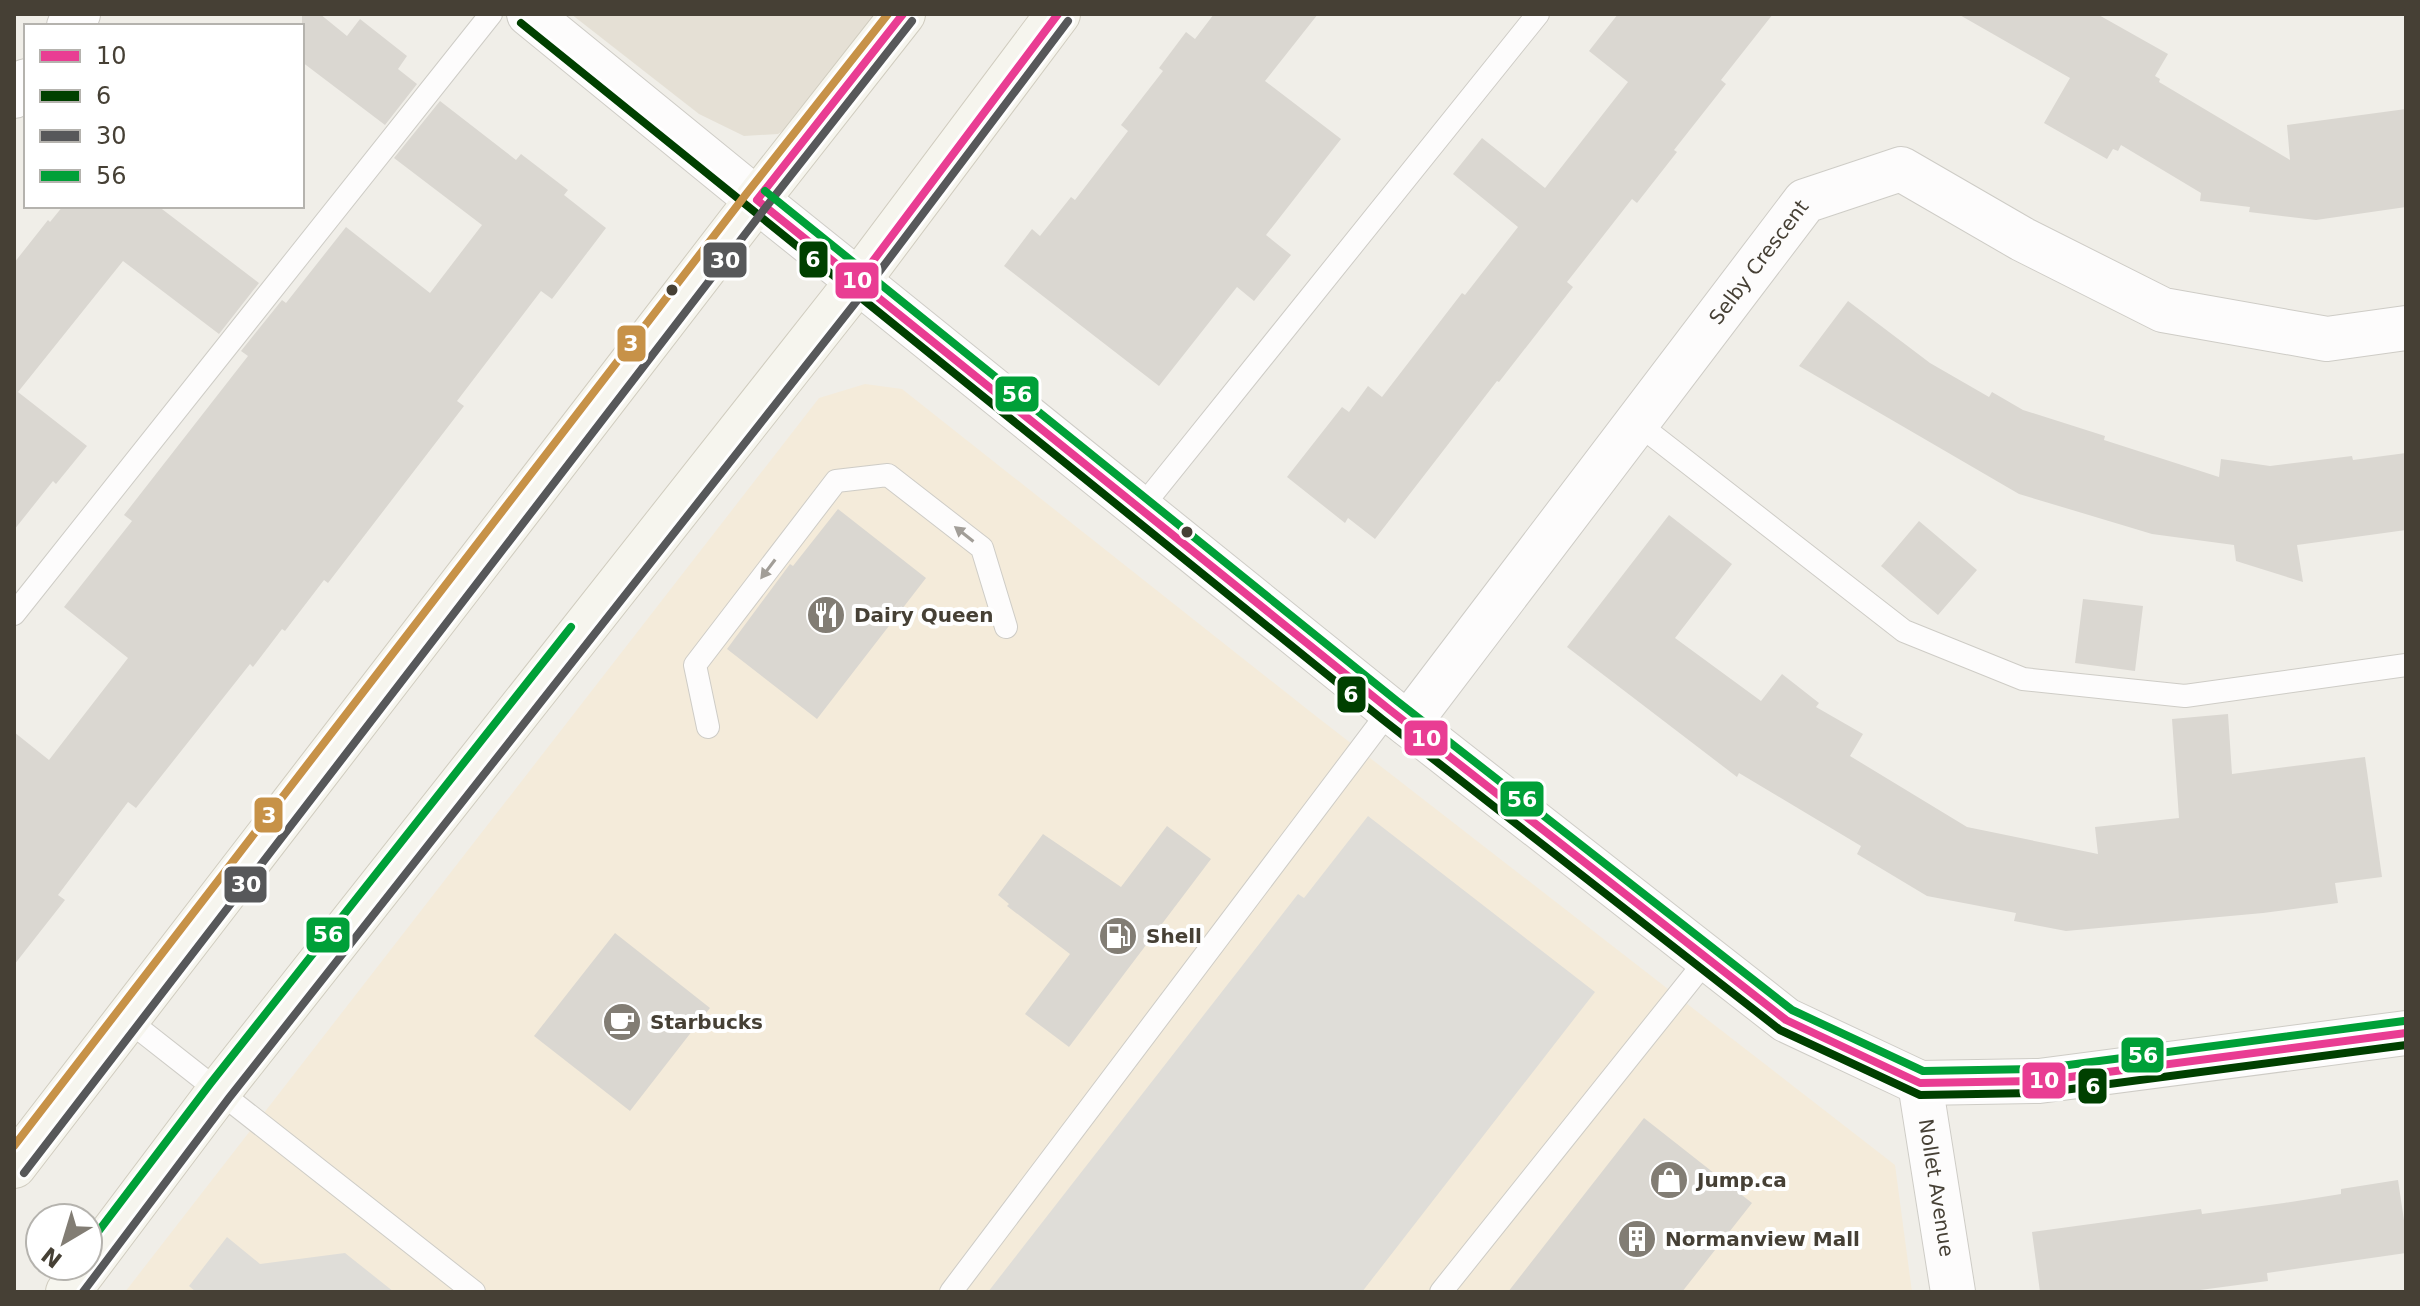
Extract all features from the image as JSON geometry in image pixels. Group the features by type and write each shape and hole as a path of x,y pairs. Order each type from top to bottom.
{"main road":[{"path":"14,1166 903,14"},
{"path":"68,1292 219,1091 858,281 1058,14"}],"street":[{"path":"529,14 1399,717 1786,1020 1920,1083 2039,1081 2406,1033"},
{"name":"Selby Crescent","path":"1399,717 1637,423 1805,201 1901,169 2022,239 2163,310 2327,339 2406,328"},
{"name":"Nollet Avenue","path":"1920,1083 1953,1292"}],"lane":[{"path":"14,614 491,14"},
{"path":"1141,508 1538,14"},
{"path":"1637,423 1904,631 2023,679 2185,696 2406,665"},
{"path":"708,727 695,665 836,481 888,475 982,548 1006,627"},
{"path":"951,1292 1399,717"},
{"path":"1441,1292 1708,958"},
{"path":"128,1020 474,1292"}],"shaded area":[{"path":"571,14 884,14 807,114 778,134 744,136 699,114"},
{"path":"865,384 902,389 1312,713 1895,1165 1912,1292 125,1292 819,398"},
{"path":"1368,816 1595,992 1362,1292 988,1292 1298,894 1304,898"},
{"path":"227,1237 260,1264 345,1253 394,1292 196,1292 189,1286"}],"building":[{"path":"302,14 320,14 347,36 360,19 407,56 398,69 417,84 385,125 304,64"},
{"path":"1214,14 1318,14 1265,81 1341,139 1266,235 1291,255 1254,301 1237,287 1159,386 1004,266 1032,229 1040,236 1071,197 1075,200 1128,131 1121,125 1163,71 1159,68 1186,32 1195,39"},
{"path":"1618,14 1773,14 1721,80 1726,84 1674,150 1677,152 1637,203 1632,199 1567,282 1573,287 1375,539 1348,518 1345,523 1287,477 1342,407 1349,412 1368,386 1382,397 1462,293 1465,295 1518,227 1453,174 1482,138 1545,188 1628,82 1589,51"},
{"path":"1958,14 2097,14 2168,54 2155,76 2160,79 2159,82 2290,160 2287,125 2406,109 2406,207 2316,220 2249,212 2250,207 2200,201 2201,193 2121,145 2118,151 2113,149 2107,159 2044,123 2070,78"},
{"path":"440,101 516,160 521,154 568,190 564,195 606,228 552,299 541,291 457,401 464,406 328,583 324,580 285,631 282,629 253,667 250,664 136,808 128,802 58,895 65,900 14,965 14,732 49,760 128,658 64,607 132,521 124,515 248,356 241,351 282,300 286,303 346,227 430,293 482,225 394,158"},
{"path":"61,208 161,208 259,283 219,334 123,261 18,392 87,446 56,484 53,481 14,530 14,263 48,220 50,222"},
{"path":"1848,301 1930,363 1989,397 1992,392 2023,410 2219,477 2221,459 2270,466 2406,453 2406,530 2297,545 2303,582 2236,561 2234,545 2152,534 2019,494 1799,366"},
{"name":"Dairy Queen","path":"838,509 926,578 817,719 727,649 790,564 793,566"},
{"path":"1669,515 1732,564 1675,638 1761,701 1782,674 1819,703 1816,707 1863,734 1850,756 1967,827 2098,854 2095,827 2179,818 2172,719 2228,714 2232,774 2365,757 2382,877 2335,883 2338,903 2066,931 2014,921 2016,913 1927,896 1857,854 1861,846 1739,773 1737,777 1567,647"},
{"path":"1919,521 1977,570 1938,615 1881,566"},
{"path":"2083,599 2143,606 2135,671 2075,663"},
{"name":"Shell","path":"1167,826 1211,859 1069,1047 1025,1014 1070,954 1007,906 1009,904 998,895 1043,834 1121,887"},
{"name":"Starbucks","path":"615,933 710,1008 630,1111 534,1036"},
{"name":"Normanview Mall","path":"1644,1118 1752,1203 1682,1292 1508,1292"},
{"path":"2398,1180 2406,1253 2267,1273 2268,1281 2185,1292 2040,1292 2032,1232 2201,1209 2202,1214 2284,1203 2341,1194 2341,1189"}],"transit line":[{"name":"3","path":"14,1146 888,14"},
{"name":"10","path":"903,14 757,200 1390,710 1786,1020 1920,1083 2039,1081 2406,1033"},
{"name":"10","path":"858,281 1058,14"},
{"name":"30","path":"24,1173 912,21"},
{"name":"30","path":"83,1292 229,1098 867,288 1068,21"},
{"name":"6","path":"521,23 1382,719 1780,1030 1920,1095 2041,1093 2406,1045"},
{"name":"56","path":"765,191 1397,701 1792,1010 1923,1071 2038,1069 2404,1021"},
{"name":"56","path":"104,1224 210,1084 571,627"}],"place":[{"name":"Dairy Queen","path":"826,615"},
{"name":"Shell","path":"1118,936"},
{"name":"Starbucks","path":"622,1022"},
{"name":"Jump.ca","path":"1669,1180"},
{"name":"Normanview Mall","path":"1637,1239"}]}
